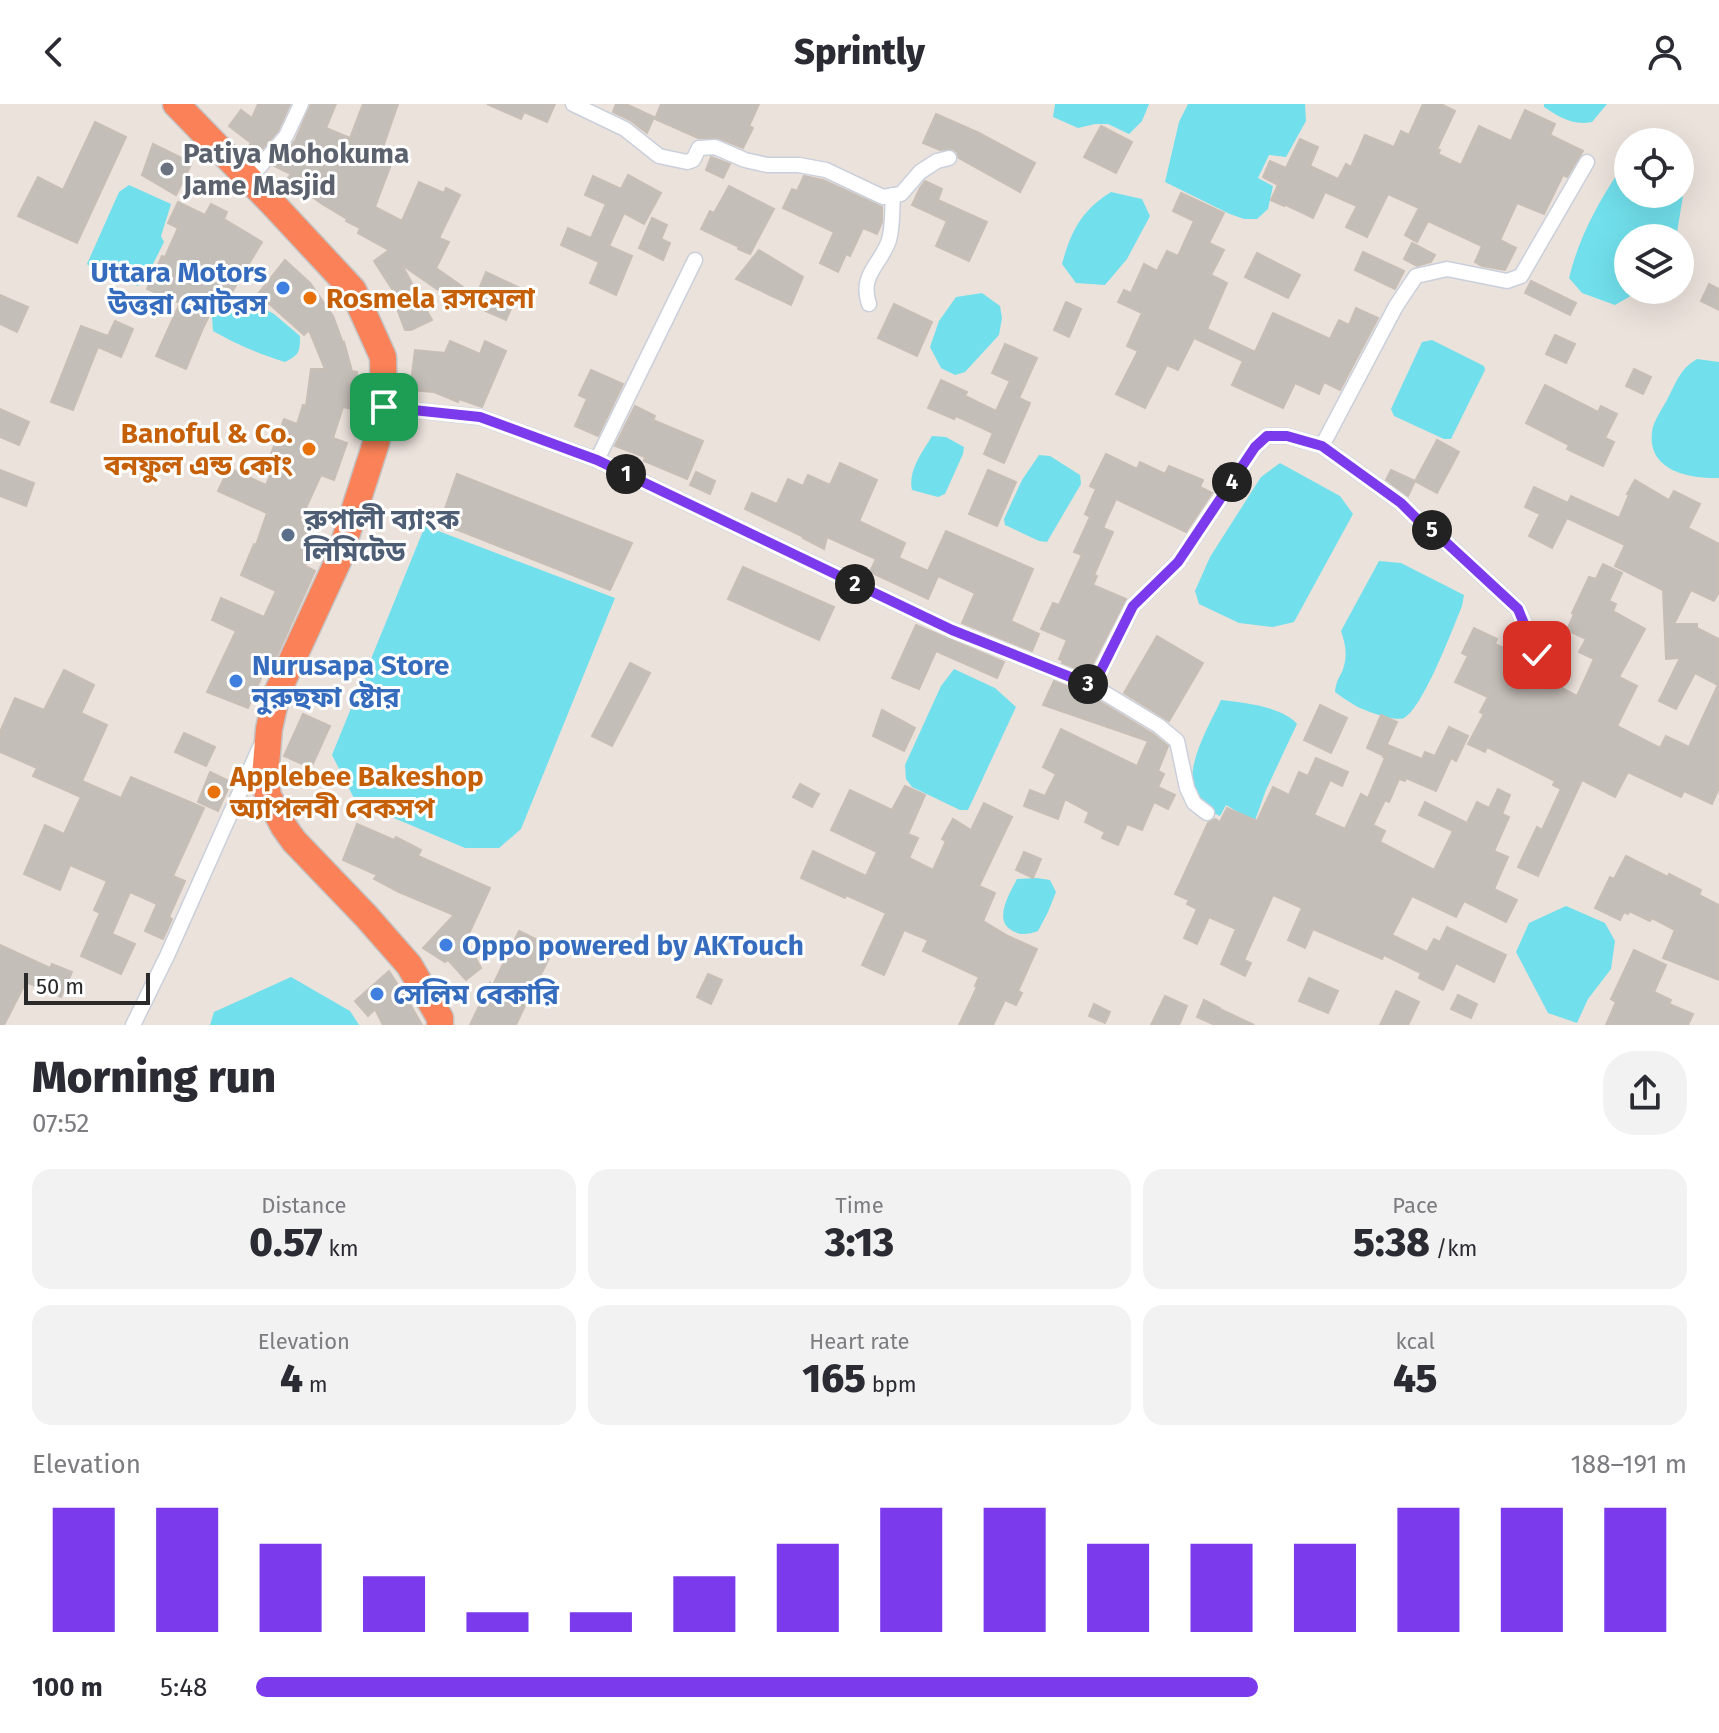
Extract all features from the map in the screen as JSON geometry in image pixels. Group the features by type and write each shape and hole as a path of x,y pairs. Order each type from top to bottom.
{"highway":[{"path":"176,104 353,290 383,357 384,407 376,443 338,561 277,693 269,729 265,777 268,796 284,827 409,965 440,1018 440,1025"}],"street":[{"path":"249,179 286,136 301,104"},
{"path":"573,104 625,129 659,156 687,162 693,160 699,148 715,147 745,160 767,165 799,165 826,170 883,197 901,194 920,172 937,161 949,158"},
{"path":"1322,446 1396,306 1416,276 1447,269 1507,281 1521,276 1587,162"},
{"path":"869,304 866,284 889,239 893,195"},
{"path":"597,460 695,260"},
{"path":"384,407 480,417 597,460 952,630 1093,686 1159,726 1177,741 1187,788 1194,803 1207,813"},
{"path":"1093,686 1133,606 1178,562 1255,447 1267,436 1287,436 1322,446 1401,503 1518,609 1537,655"},
{"path":"133,1025 269,729"}],"water":[{"path":"1055,104 1149,104 1142,121 1129,134 1108,124 1078,128 1053,117"},
{"path":"1188,104 1305,104 1306,121 1286,157 1269,155 1258,178 1273,186 1268,209 1257,219 1230,214 1165,182 1179,122"},
{"path":"1544,104 1607,104 1592,122 1585,123 1561,117"},
{"path":"1614,179 1614,208 1681,208 1678,224 1614,224 1615,305 1582,293 1569,278 1577,251"},
{"path":"129,185 171,204 161,236 164,242 138,286 104,275 87,264 119,192"},
{"path":"1111,192 1142,199 1150,216 1127,259 1105,285 1076,283 1062,264 1069,242 1085,214"},
{"path":"982,293 1000,306 1002,318 999,335 965,372 955,375 941,368 930,347 939,321 956,297"},
{"path":"241,297 274,314 300,336 296,355 285,362 213,331 212,317 222,302"},
{"path":"1432,340 1484,366 1485,370 1451,439 1444,439 1394,416 1391,409 1422,342"},
{"path":"1697,359 1719,362 1719,478 1696,477 1673,470 1656,456 1652,445 1656,419 1680,376"},
{"path":"932,436 946,437 964,447 945,494 938,497 912,490 911,483 920,455"},
{"path":"1039,455 1050,456 1080,475 1081,484 1047,542 1005,525 1004,519 1022,480"},
{"path":"1280,463 1340,496 1353,514 1294,622 1273,627 1239,623 1199,604 1195,591 1210,557 1261,477"},
{"path":"425,526 615,598 521,829 499,848 465,848 356,802 332,755"},
{"path":"1379,561 1401,563 1464,595 1458,617 1428,684 1412,711 1400,719 1366,711 1335,692 1346,656 1341,631"},
{"path":"954,669 995,688 1016,707 968,810 960,810 912,787 906,779 905,765 941,686"},
{"path":"1221,700 1273,709 1297,724 1254,823 1235,823 1238,812 1226,805 1220,816 1205,808 1195,796 1192,783 1197,754"},
{"path":"1017,879 1050,880 1056,892 1038,931 1016,933 1004,921 1004,906"},
{"path":"1566,906 1605,923 1615,941 1611,969 1588,999 1577,1023 1548,1013 1516,952 1529,923"},
{"path":"291,977 350,1011 359,1025 210,1025 214,1012"}],"building":[{"path":"258,104 290,104 278,131 258,154 248,147 251,143 229,126 241,110 252,118"},
{"path":"311,104 336,104 326,128 350,138 363,104 398,104 382,150 395,154 375,207 402,221 419,182 444,193 446,188 460,195 439,238 449,242 436,268 476,296 486,272 520,288 506,320 456,298 454,301 402,265 432,320 405,330 396,306 401,303 374,261 389,250 358,233 360,228 287,179 291,174 274,166 295,141"},
{"path":"487,104 555,104 547,122 524,112 521,119"},
{"path":"616,104 626,104 654,117 647,133 613,112"},
{"path":"661,104 759,104 749,126 753,128 743,148 718,138 698,138 655,119"},
{"path":"1423,104 1441,104 1455,111 1437,149 1440,150 1438,154 1461,165 1479,126 1511,141 1525,110 1555,124 1550,135 1583,151 1567,177 1563,175 1544,214 1517,203 1500,240 1516,248 1505,270 1475,262 1482,246 1428,221 1417,242 1405,235 1419,208 1388,194 1367,237 1346,227 1357,206 1325,192 1313,218 1271,200 1278,185 1263,177 1270,161 1286,168 1300,139 1318,147 1310,166 1338,179 1346,164 1351,167 1365,135 1394,147 1401,131 1409,135"},
{"path":"936,114 1035,163 1020,192 959,158 952,149 940,150 923,143"},
{"path":"95,122 126,137 77,243 18,216 38,177 63,190"},
{"path":"1101,126 1132,142 1116,173 1084,157"},
{"name":"Patiya Mohokuma Jame Masjid","path":"153,144 192,163 176,195 142,175"},
{"path":"711,157 730,164 723,178 706,170"},
{"path":"628,175 661,193 644,224 624,213 609,246 632,256 616,295 590,283 599,262 561,245 568,228 591,238 606,204 585,195 593,176 621,189"},
{"path":"804,176 823,180 882,207 882,222 877,234 863,228 850,256 846,254 838,272 820,263 834,232 783,208 792,189 797,191"},
{"path":"925,181 942,189 938,200 987,222 969,261 936,246 947,221 912,205"},
{"path":"729,186 774,209 750,254 701,229"},
{"path":"1181,193 1224,213 1209,243 1224,250 1211,275 1227,283 1207,329 1255,352 1273,313 1330,339 1339,320 1349,325 1356,308 1378,318 1340,390 1324,382 1319,394 1295,383 1283,408 1232,385 1243,361 1194,338 1178,370 1167,365 1145,408 1116,394 1138,351 1127,346 1142,313 1118,302 1124,290 1131,293 1144,264 1157,271 1167,251 1178,256 1194,221 1173,211"},
{"path":"178,202 205,215 211,204 227,212 224,219 262,242 229,297 221,292 186,369 156,356 180,303 147,289 178,228 168,223"},
{"path":"652,218 667,225 661,239 670,243 663,260 639,248"},
{"path":"1412,243 1435,255 1431,262 1417,266 1404,259"},
{"path":"759,250 803,277 791,305 736,279"},
{"path":"1363,252 1404,271 1395,289 1355,270"},
{"path":"1257,253 1300,275 1288,298 1245,277"},
{"path":"285,260 310,283 333,316 352,371 357,372 352,409 343,407 333,438 347,443 334,480 321,475 300,521 320,529 305,566 315,571 271,669 266,667 248,708 207,692 236,631 212,620 221,598 264,617 276,591 241,575 267,513 218,491 229,468 266,485 278,457 271,454 284,419 297,424 303,405 306,406 311,369 325,369 309,330 304,335 258,294"},
{"path":"1531,281 1576,303 1570,315 1525,293"},
{"path":"1709,284 1719,289 1719,310 1701,301"},
{"path":"0,295 28,307 17,332 0,324"},
{"path":"1066,302 1081,309 1069,337 1054,330"},
{"path":"894,304 932,322 917,356 878,338"},
{"path":"115,321 133,329 121,357 98,347 73,410 51,402 81,326 108,336"},
{"path":"1555,335 1575,344 1566,363 1546,354"},
{"path":"450,341 480,354 485,341 506,351 482,407 434,392 410,390 415,350 445,353"},
{"path":"1005,344 1037,358 1019,398 1030,403 1004,463 984,454 993,433 956,416 954,419 928,408 941,380 996,411 1010,381 992,373"},
{"path":"1634,369 1651,377 1643,394 1626,386"},
{"path":"591,370 623,384 598,436 575,426 587,399 579,395"},
{"path":"1545,385 1598,412 1601,406 1617,414 1605,438 1614,442 1603,466 1567,449 1569,445 1526,423"},
{"path":"635,406 655,416 653,420 703,441 687,479 644,461 645,457 615,446"},
{"path":"0,409 29,422 19,445 0,437"},
{"path":"1437,440 1459,452 1437,493 1415,481"},
{"path":"1106,454 1137,469 1140,462 1165,474 1169,466 1203,480 1200,487 1212,493 1186,532 1116,499 1103,528 1113,532 1094,575 1097,576 1093,585 1126,599 1088,673 1062,663 1059,659 1067,640 1041,629 1053,603 1059,605 1082,555 1074,552 1090,517 1085,514 1096,489 1090,486"},
{"path":"840,463 877,480 859,521 905,543 899,558 928,571 946,531 1033,569 1011,621 1039,634 1032,651 962,623 975,593 938,576 928,599 870,572 876,559 827,537 824,549 745,509 752,493 777,504 788,479 803,486 808,475 830,485"},
{"path":"0,470 34,483 26,506 0,496"},
{"path":"988,470 1016,482 997,526 969,514"},
{"path":"1391,470 1415,481 1408,496 1386,480"},
{"path":"696,472 715,481 710,494 690,485"},
{"path":"457,474 632,543 610,590 440,523"},
{"path":"1635,480 1669,500 1674,491 1700,504 1688,528 1719,544 1719,592 1714,601 1691,590 1674,624 1697,624 1697,628 1719,639 1719,788 1712,804 1684,791 1681,797 1628,772 1615,797 1582,780 1538,876 1518,867 1537,827 1542,830 1561,789 1553,785 1555,781 1487,747 1485,752 1468,744 1484,714 1480,712 1488,697 1455,682 1468,656 1462,653 1474,628 1497,639 1495,644 1524,658 1522,663 1547,675 1545,679 1577,696 1594,659 1579,652 1586,639 1567,630 1589,577 1596,579 1603,564 1622,573 1609,601 1616,604 1613,611 1645,629 1619,677 1637,686 1617,726 1660,748 1666,736 1689,747 1718,685 1695,673 1676,709 1659,701 1680,658 1666,659 1663,590 1615,566 1625,545 1567,518 1552,548 1529,536 1540,514 1525,507 1534,487 1568,503 1571,496 1619,518"},
{"path":"743,567 834,607 819,640 728,599"},
{"path":"916,625 1004,662 997,678 936,651 919,689 892,678"},
{"path":"1157,636 1203,663 1169,721 1124,693"},
{"path":"630,663 650,673 612,746 592,736"},
{"path":"64,670 94,685 81,713 107,725 82,781 121,798 131,777 204,808 173,876 185,881 163,939 145,931 157,904 130,892 112,934 135,944 121,974 81,956 100,913 94,910 107,881 70,865 60,890 24,874 45,825 64,834 81,797 33,776 37,768 0,752 0,732 15,698 44,710"},
{"path":"1054,681 1089,695 1168,746 1158,771 1164,774 1158,787 1175,795 1168,809 1154,802 1142,830 1127,824 1118,845 1102,838 1105,832 1085,822 1089,812 1065,799 1058,819 1024,806 1030,790 1045,796 1056,774 1043,767 1061,729 1137,766 1148,741 1043,705"},
{"path":"1320,705 1347,718 1331,753 1304,740"},
{"path":"882,710 915,728 904,751 873,736"},
{"path":"303,714 330,726 311,768 284,756"},
{"path":"1381,715 1397,722 1382,755 1367,748"},
{"path":"1449,727 1468,736 1456,761 1451,758 1436,791 1406,778 1405,781 1399,779 1389,802 1385,800 1373,825 1385,831 1380,842 1434,870 1453,831 1419,815 1425,802 1467,823 1477,802 1489,808 1498,789 1510,795 1502,814 1509,817 1494,851 1508,857 1494,889 1517,900 1506,922 1464,901 1456,917 1412,896 1392,935 1427,952 1434,939 1440,942 1447,927 1506,955 1494,982 1456,963 1443,990 1419,978 1421,973 1384,955 1382,959 1313,929 1305,948 1288,940 1302,908 1273,895 1244,960 1251,963 1245,976 1221,964 1236,929 1209,917 1197,944 1184,938 1197,909 1187,904 1189,900 1175,894 1208,823 1215,819 1220,822 1227,808 1257,821 1273,787 1289,795 1299,772 1308,776 1316,758 1348,772 1342,786 1330,780 1314,815 1345,829 1361,794 1368,798 1388,745 1422,759 1425,752 1435,756"},
{"path":"184,733 215,747 206,766 175,752"},
{"name":"Applebee Bakeshop অ্যাপলবী বেকসপ","path":"210,772 231,782 218,811 198,802"},
{"path":"800,784 819,794 812,807 793,797"},
{"path":"905,786 925,795 908,834 918,838 909,858 933,870 946,841 942,839 953,819 971,830 984,803 1012,817 979,886 995,893 983,921 1037,949 1018,991 1022,993 1016,1005 1005,1000 993,1025 959,1025 979,977 923,951 928,940 904,930 884,975 862,965 886,913 801,878 813,851 866,876 877,852 831,830 850,790 892,810"},
{"path":"357,824 394,840 396,837 421,850 418,856 490,888 466,940 481,968 466,980 448,960 445,962 423,948 454,915 399,892 374,879 377,875 343,860"},
{"path":"1024,852 1041,859 1033,878 1016,870"},
{"path":"1626,856 1701,890 1699,895 1719,905 1719,980 1663,958 1675,930 1629,911 1628,914 1624,912 1620,920 1595,908 1610,877 1614,879"},
{"path":"519,931 554,948 516,1025 470,1025 490,983 492,987"},
{"path":"0,945 50,968 52,964 72,972 61,997 26,982 4,1025 0,1025"},
{"path":"1634,950 1666,965 1654,992 1671,1000 1669,1004 1693,1014 1688,1025 1606,1025 1616,1002 1611,999"},
{"path":"389,971 422,1025 383,1025 375,1009 368,1016 355,1001"},
{"path":"708,974 722,980 711,1004 697,997"},
{"path":"1309,978 1338,991 1328,1013 1299,1001"},
{"path":"1396,991 1419,1002 1408,1025 1380,1025"},
{"path":"1458,995 1477,1004 1471,1018 1451,1009"},
{"path":"1165,996 1187,1006 1179,1025 1151,1025"},
{"path":"1204,1000 1254,1025 1215,1025 1197,1017"},
{"path":"1094,1004 1110,1012 1105,1023 1089,1016"}],"place":[{"name":"Patiya Mohokuma Jame Masjid","path":"167,169"},
{"name":"Uttara Motors উত্তরা মোটরস","path":"283,288"},
{"name":"Rosmela রসমেলা","path":"310,298"},
{"name":"Banoful & Co. বনফুল এন্ড কোং","path":"309,449"},
{"name":"রুপালী ব্যাংক লিমিটেড","path":"288,535"},
{"name":"Nurusapa Store নুরুছফা ষ্টোর","path":"236,681"},
{"name":"Applebee Bakeshop অ্যাপলবী বেকসপ","path":"214,792"},
{"name":"Oppo powered by AKTouch","path":"446,945"},
{"name":"সেলিম বেকারি","path":"377,994"}],"route":[{"path":"384,407 480,417 597,460 952,630 1093,686 1133,606 1178,562 1255,447 1267,436 1287,436 1322,446 1401,503 1437,534 1518,609 1537,655"}]}
